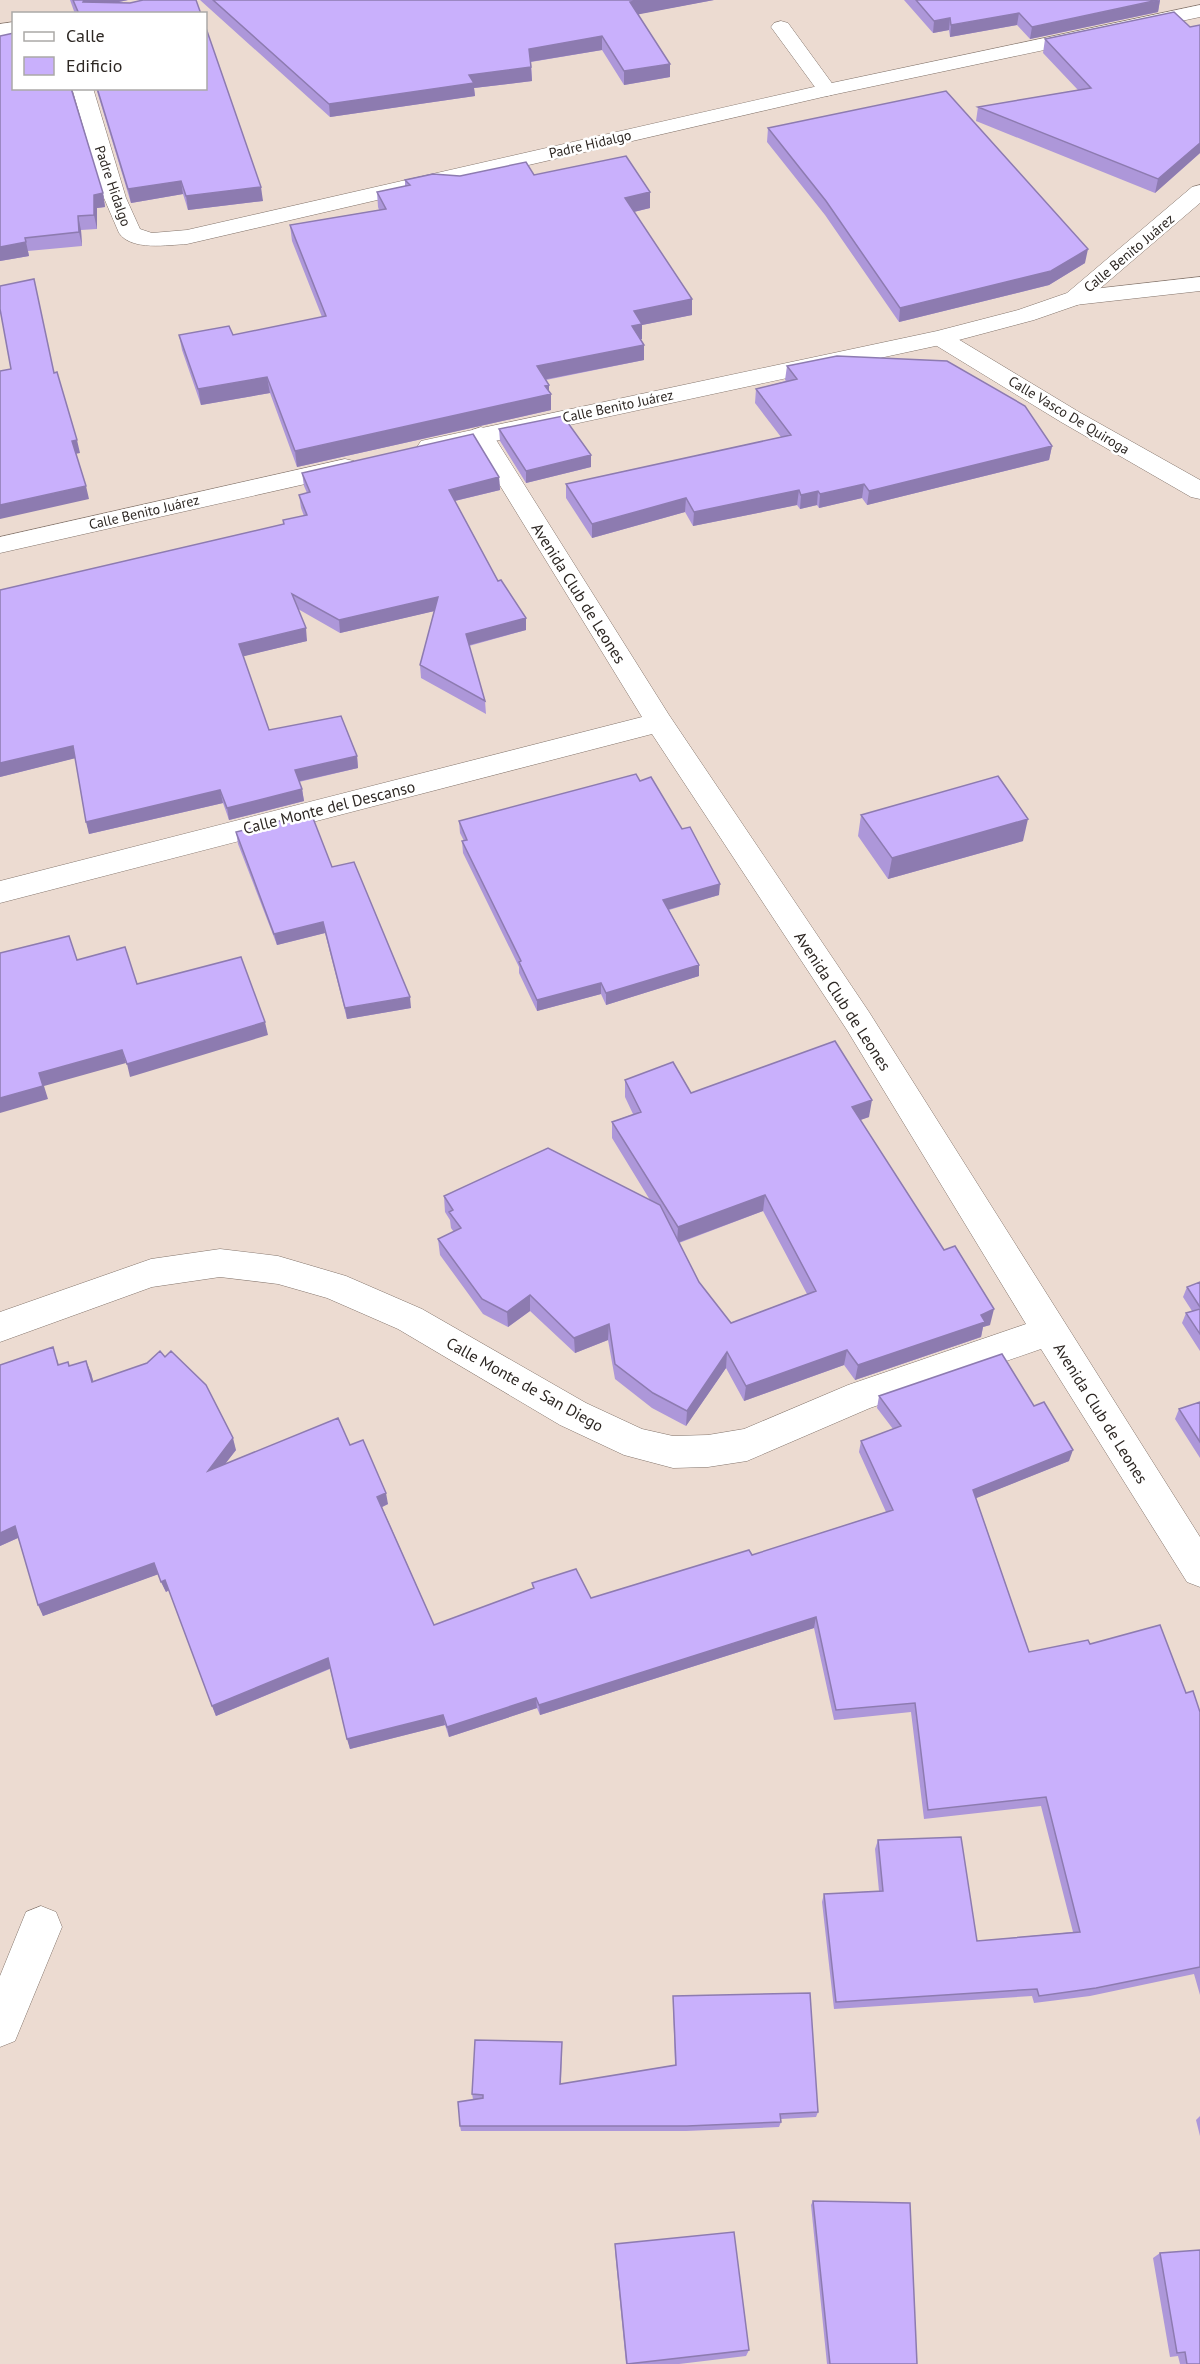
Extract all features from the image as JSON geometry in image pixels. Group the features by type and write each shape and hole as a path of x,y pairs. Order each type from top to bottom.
{"street":[{"name":"Padre Hidalgo","path":"83,90 115,198 130,233 150,240 187,237 827,90 1200,11"},
{"path":"781,27 827,90"},
{"name":"Calle Benito Juárez","path":"413,451 940,338 1026,315 1076,298 1200,192"},
{"path":"1076,298 1200,284"},
{"name":"Calle Vasco De Quiroga","path":"940,338 1070,417 1200,491"},
{"name":"Avenida Club de Leones","path":"481,435 659,722 858,1021 1200,1570"},
{"name":"Calle Benito Juárez","path":"0,545 367,462"},
{"name":"Calle Monte del Descanso","path":"0,892 659,722"},
{"name":"Calle Monte de San Diego","path":"0,1327 151,1273 220,1263 278,1270 334,1286 410,1319 573,1414 637,1444 674,1452 708,1451 747,1445 860,1396 1049,1331"},
{"path":"0,2026 41,1927"}],"building":[{"path":"73,0 130,3 143,0 196,0 200,12 78,12"},
{"path":"213,0 642,0 630,2 670,64 624,71 602,36 529,49 531,67 469,75 474,83 329,104"},
{"path":"916,0 1158,0 1032,27 1019,13 951,25 950,18 934,21"},
{"path":"1174,12 1190,27 1200,25 1200,143 1158,179 978,107 1091,88 1045,39"},
{"path":"207,31 261,187 186,196 181,181 128,189 98,90 207,90"},
{"path":"12,33 12,90 72,90 103,193 94,195 94,215 78,216 79,232 25,238 26,242 0,247 0,36"},
{"path":"946,91 1088,249 1051,271 900,308 826,201 768,128"},
{"path":"626,156 650,192 625,198 692,299 634,311 642,324 632,326 644,345 537,366 549,385 545,386 551,394 295,451 267,377 198,389 179,335 229,326 233,335 326,316 290,225 386,209 377,192 410,185 405,180 433,174 460,176 526,162 534,175"},
{"path":"34,279 54,373 57,372 77,440 72,441 86,486 0,505 0,371 11,369 0,309 0,286"},
{"path":"837,356 947,361 1025,406 1052,446 869,491 864,484 820,494 818,491 801,495 799,490 694,512 686,498 592,524 566,484 791,435 756,389 797,379 787,366"},
{"path":"563,416 591,455 526,471 499,429"},
{"path":"473,434 499,477 449,490 498,581 501,580 526,618 466,634 485,701 420,665 438,597 339,620 292,594 306,628 239,644 269,730 341,716 357,756 295,770 302,789 227,808 220,790 86,822 73,746 0,763 0,590 284,524 283,520 307,515 299,495 310,492 302,473"},
{"path":"636,774 640,781 651,777 682,829 690,827 720,884 663,900 699,965 606,993 601,983 537,1000 519,962 521,961 462,841 467,840 459,821"},
{"path":"998,776 1028,819 892,858 861,815"},
{"path":"311,813 332,867 354,862 410,997 345,1008 323,922 274,934 236,832"},
{"path":"69,936 77,960 125,947 137,984 241,957 265,1022 127,1064 122,1050 39,1073 43,1086 0,1098 0,953"},
{"path":"835,1041 872,1100 852,1107 944,1250 955,1246 994,1309 981,1315 985,1322 858,1365 847,1350 746,1386 727,1352 687,1411 653,1393 615,1364 609,1324 574,1338 530,1295 507,1312 482,1299 438,1239 461,1228 449,1212 453,1210 444,1196 548,1148 660,1205 699,1282 731,1323 816,1291 765,1195 678,1227 612,1122 641,1112 625,1080 673,1062 691,1093"},
{"path":"1200,1282 1200,1307 1187,1287"},
{"path":"1200,1309 1200,1334 1186,1313"},
{"path":"53,1347 58,1365 68,1362 69,1366 86,1361 92,1382 147,1363 160,1351 165,1357 171,1351 206,1385 233,1438 208,1471 338,1418 350,1445 363,1440 386,1493 377,1497 434,1625 534,1588 532,1583 576,1569 591,1598 749,1550 752,1555 893,1510 861,1441 901,1426 879,1396 1002,1354 1034,1406 1044,1402 1073,1450 973,1490 1029,1652 1088,1640 1090,1644 1160,1625 1186,1693 1193,1691 1200,1712 1200,1967 1096,1988 1039,1996 1037,1989 836,2002 824,1894 883,1891 878,1840 961,1837 977,1941 1080,1932 1046,1797 928,1810 915,1703 836,1710 816,1617 539,1705 536,1698 447,1727 443,1715 347,1739 328,1658 212,1706 165,1580 161,1582 154,1563 38,1605 15,1526 0,1533 0,1365"},
{"path":"1200,1402 1200,1442 1179,1409"},
{"path":"810,1993 818,2112 780,2114 781,2122 687,2126 460,2126 458,2102 483,2098 483,2095 472,2094 475,2040 562,2042 560,2084 676,2065 673,1996"},
{"path":"813,2201 910,2203 917,2364 830,2364"},
{"path":"734,2232 749,2350 627,2364 615,2244"},
{"path":"1200,2250 1200,2364 1187,2364 1185,2352 1177,2353 1160,2253"}]}
